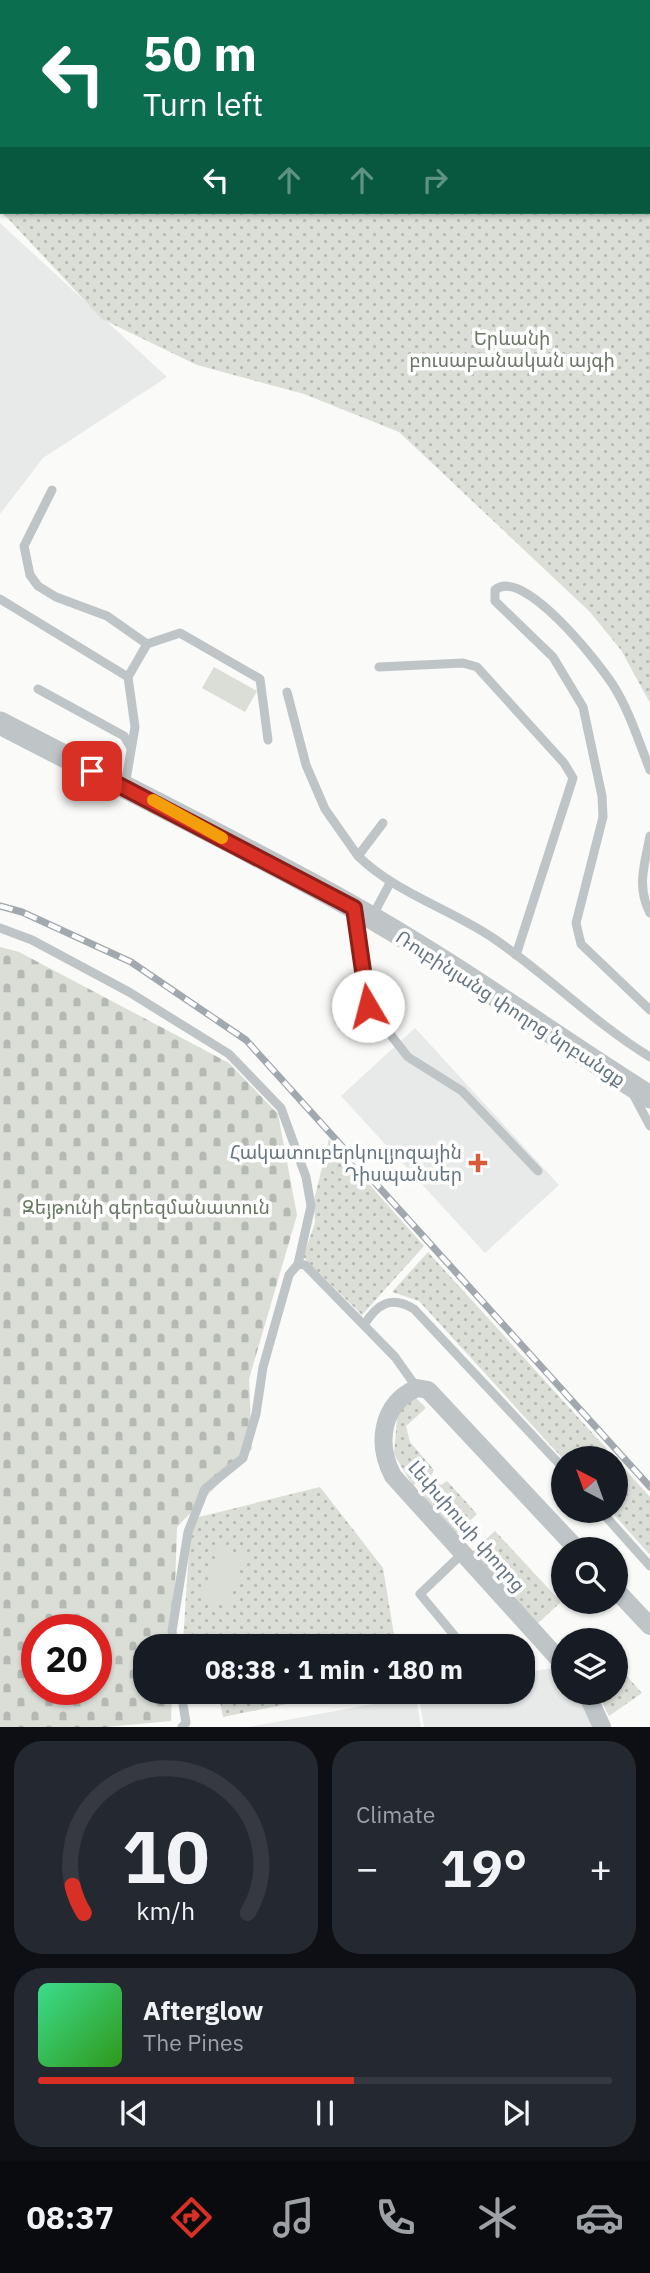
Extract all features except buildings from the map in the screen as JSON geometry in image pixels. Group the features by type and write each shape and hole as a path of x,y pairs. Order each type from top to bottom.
{"street":[{"name":"Ռուբինյանց փողոց նրբանցք","path":"0,723 362,913 466,974 650,1097"},
{"path":"417,1388 428,1390 567,1537"},
{"name":"Լեփսիուսի փողոց","path":"417,1388 401,1399 386,1422 381,1439 386,1462 393,1476 551,1651"},
{"path":"628,1603 650,1626"},
{"path":"592,1705 602,1727"}],"lane":[{"path":"52,490 24,546 30,575 38,586 56,597 107,616 147,644"},
{"path":"650,770 614,687 582,642 526,592 512,584 501,585 495,590 495,601 553,657 583,707 602,796 603,817 576,923 581,943 650,1010"},
{"path":"0,599 128,677"},
{"path":"125,788 135,727 128,677 147,644 180,633 260,679 268,740"},
{"path":"379,667 463,663 477,667 564,763 573,778 516,955"},
{"path":"38,689 124,736 131,748"},
{"path":"287,692 306,765 325,809 358,856 390,883 474,926 516,955 607,1030 650,1057"},
{"path":"358,856 383,823"},
{"path":"650,836 641,877 645,904 650,913"},
{"path":"390,883 362,913 368,1006 408,1057 462,1091 538,1171"},
{"path":"0,928 32,940 129,992 229,1054 281,1108 306,1177 311,1206 298,1264 289,1275 263,1367 256,1414 243,1458 205,1489 188,1532 172,1634"},
{"path":"628,1083 650,1126"},
{"path":"298,1264 305,1265 395,1357 417,1388"},
{"path":"364,1325 384,1303 392,1301 414,1309 551,1455"},
{"path":"612,1523 650,1566"},
{"path":"453,1634 420,1594 463,1553"},
{"path":"182,1727 186,1723 183,1704"}],"shaded area":[{"path":"0,223 167,377 43,458 0,514"},
{"path":"415,1028 559,1185 485,1253 341,1096"},
{"path":"551,1668 551,1705 584,1705 593,1727 424,1727 420,1704 535,1704 535,1671"},
{"path":"373,1704 417,1704 421,1727 249,1727"}],"green space":[{"name":"Երևանի բուսաբանական այգի","path":"4,214 650,214 650,703 621,650 590,612 399,432 304,394 197,365 102,319"},
{"path":"214,667 257,691 245,712 202,688"},
{"name":"Զեյթունի գերեզմանատուն","path":"0,947 19,952 229,1063 278,1114 297,1215 249,1379 252,1449 177,1527 173,1634 133,1634 133,1704 172,1704 171,1721 107,1727 0,1727"},
{"path":"329,1139 424,1246 362,1315 303,1257 315,1223 314,1200"},
{"path":"428,1252 604,1446 551,1446 419,1301 392,1292"},
{"path":"414,1396 426,1408 406,1426 410,1442 434,1470 431,1476 441,1485 447,1481 477,1514 455,1535 423,1498 426,1492 417,1482 413,1486 394,1454 397,1418 401,1408"},
{"path":"628,1472 650,1497 650,1555 622,1523 628,1523"},
{"path":"320,1487 383,1568 394,1634 184,1634 191,1519"},
{"path":"495,1531 551,1591 551,1611 538,1623 472,1552"},
{"path":"218,1548 244,1556 228,1607 202,1599"},
{"path":"628,1677 642,1693 628,1703"},
{"path":"220,1704 287,1704 223,1717"},
{"path":"604,1705 625,1705 609,1716"}],"railway":[{"path":"0,906 22,912 131,962 246,1040 650,1487"}],"slow traffic":[{"path":"153,800 222,838"}],"place":[{"name":"Հակատուբերկուլյոզային Դիսպանսեր","path":"478,1163"}],"route":[{"path":"92,771 147,797 354,908 368,1006"}]}
